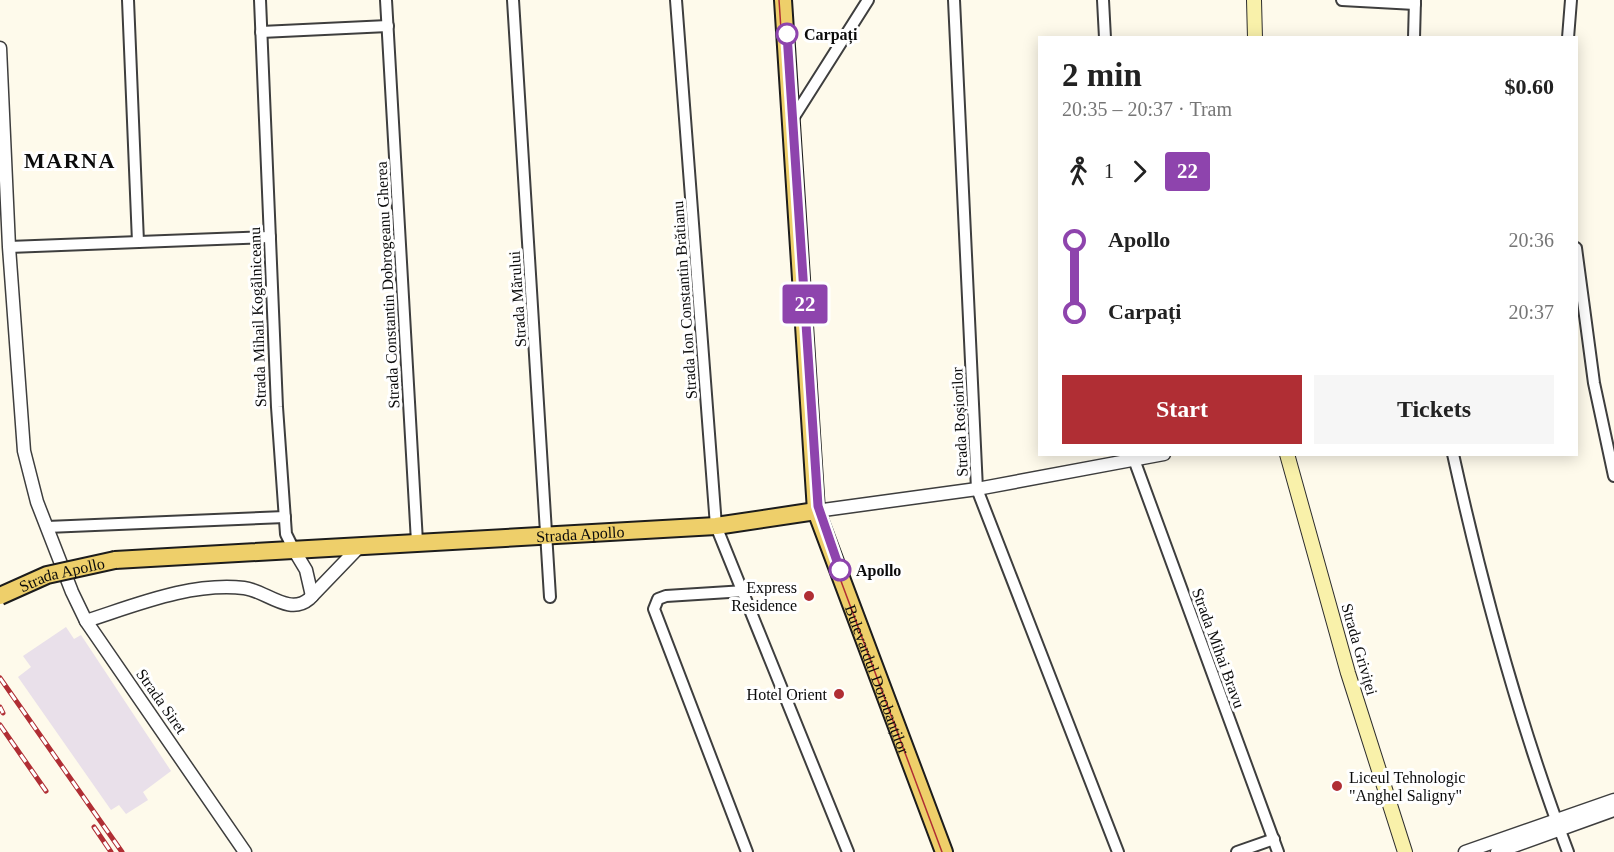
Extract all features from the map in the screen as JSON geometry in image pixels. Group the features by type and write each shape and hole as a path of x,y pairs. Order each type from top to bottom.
{"main road":[{"name":"Bulevardul Dorobanților","path":"783,0 816,512 944,852"},
{"path":"1254,0 1255,36"},
{"name":"Strada Griviței","path":"1288,456 1348,673 1404,852"},
{"name":"Strada Apollo","path":"0,596 47,575 115,560 716,526 816,512"}],"street":[{"path":"128,0 138,242"},
{"name":"Strada Mihail Kogălniceanu","path":"260,0 277,407 285,517 287,537 306,570 312,596"},
{"name":"Strada Constantin Dobrogeanu Gherea","path":"386,0 417,542"},
{"name":"Strada Mărului","path":"513,0 550,597"},
{"name":"Strada Ion Constantin Brătianu","path":"676,0 716,526 848,852"},
{"path":"790,122 868,0"},
{"name":"Strada Roșiorilor","path":"954,0 977,489 1118,852"},
{"path":"1103,0 1105,36"},
{"path":"1342,0 1415,2 1414,36"},
{"path":"1568,36 1570,0"},
{"path":"261,32 388,26"},
{"name":"Strada Siret","path":"0,48 9,247 24,451 29,476 61,564 86,621 245,852"},
{"path":"9,247 270,237"},
{"path":"1578,263 1594,382 1614,476"},
{"path":"1453,456 1478,568 1519,711 1568,852"},
{"name":"Strada Apollo","path":"816,512 977,489 1132,457"},
{"name":"Strada Mihai Bravu","path":"1132,457 1278,852"},
{"path":"47,527 285,517"},
{"path":"86,621 169,595 200,590 250,589 289,605 305,602 360,546"},
{"path":"744,591 666,596 658,599 654,609 747,852"},
{"path":"1497,852 1614,800"},
{"path":"1465,852 1614,810"},
{"path":"1237,852 1274,839"}],"shaded area":[{"path":"66,627 74,639 81,635 171,771 143,792 148,800 126,814 119,805 111,810 18,677 31,667 23,656"}],"tram line":[{"path":"779,0 813,506 942,852"},
{"name":"22","path":"787,34 818,506 840,570"}],"railway":[{"path":"0,678 122,852"},
{"path":"0,707 3,713"},
{"path":"0,725 46,791"},
{"path":"94,827 111,852"}],"place":[{"name":"Carpați","path":"787,34"},
{"name":"Apollo","path":"840,570"},
{"name":"Express Residence","path":"809,596"},
{"name":"Hotel Orient","path":"839,694"},
{"name":"Liceul Tehnologic \"Anghel Saligny\"","path":"1337,786"}],"district":[{"name":"MARNA","path":"70,160"}]}
